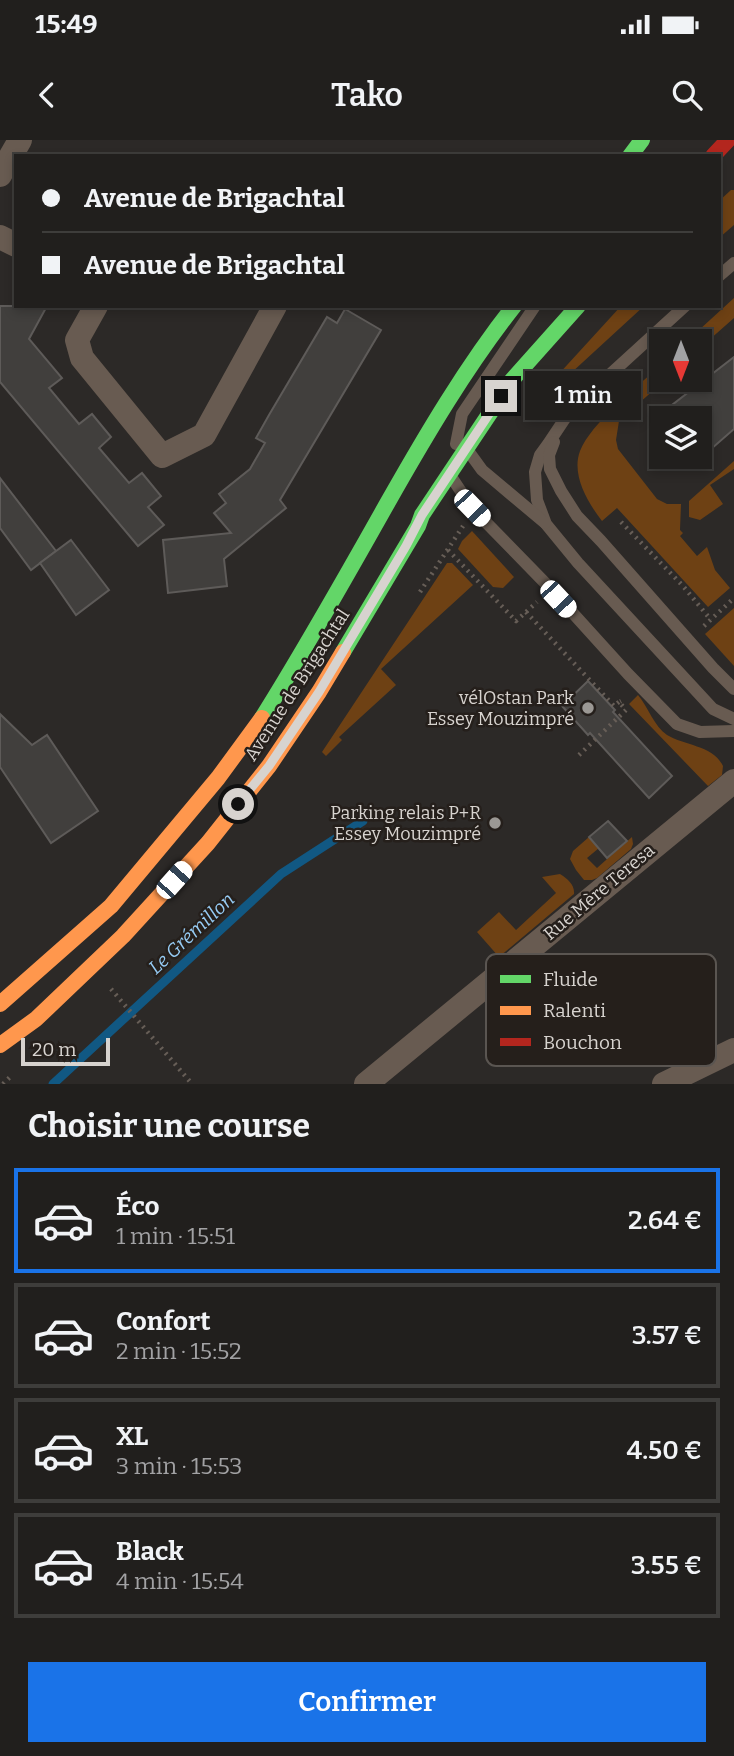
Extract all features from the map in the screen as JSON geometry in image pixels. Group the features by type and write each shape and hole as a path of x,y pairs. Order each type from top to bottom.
{"main road":[{"path":"715,154 728,140"},
{"name":"Avenue de Brigachtal","path":"0,1004 111,906 218,778 261,719 297,662 424,439 512,308"},
{"name":"Avenue de Brigachtal","path":"0,1045 37,1019 123,936 208,843 269,766 319,692 418,526 422,515 449,473 462,441 576,308"}],"street":[{"path":"0,175 20,140"},
{"path":"95,308 77,340 82,358 162,456 204,435 274,308"},
{"name":"Rue Mère Teresa","path":"523,954 734,780"},
{"name":"Rue Mère Teresa","path":"366,1084 486,985"},
{"path":"716,1059 734,1050"},
{"path":"664,1084 701,1066"}],"lane":[{"path":"534,308 462,414 462,441 482,470 546,524 578,563 713,709 734,719"},
{"path":"546,524 537,500 535,472 540,455 566,416 683,308"},
{"path":"566,416 549,455 550,469 561,491 577,516 734,689"},
{"path":"449,473 472,508 677,724 700,732 734,732"}],"path":[{"path":"621,522 683,586 711,620"},
{"path":"448,550 516,621 542,597"},
{"path":"700,630 734,598"},
{"path":"526,612 614,706 624,698"},
{"path":"579,755 626,710 619,702"},
{"path":"116,995 192,1084"}],"shaded area":[{"path":"734,190 734,225 721,236 721,199"},
{"path":"734,298 734,318 712,337 712,329 700,329"},
{"path":"619,308 642,308 546,396 529,416 526,416 525,411"},
{"path":"649,376 649,392 652,392 619,421 616,440 618,449 657,499 667,504 681,504 680,530 683,533 680,536 697,556 707,547 715,570 730,588 708,607 617,508 602,521 582,488 578,470 580,451 594,429"},
{"path":"734,461 734,469 710,485 723,504 700,520 689,517 689,501"},
{"path":"472,531 514,577 503,588 493,587 458,549"},
{"path":"447,563 452,563 473,585 381,669 396,685 339,737 342,740 326,756 322,752"},
{"path":"734,608 734,666 705,634"},
{"path":"638,695 662,731 674,739 713,754 723,766 722,775 708,786 629,704"},
{"path":"589,837 599,848 587,858 597,868 632,837 633,844 631,849 597,878 584,880 570,859 573,851"},
{"path":"560,874 570,882 574,894 503,954 496,954 477,932 499,912 516,930 556,893 542,877"}],"building":[{"path":"0,306 46,308 29,339 62,378 49,388 79,424 92,414 111,437 99,448 129,483 142,473 161,496 148,507 164,525 138,546 0,382"},
{"path":"345,309 381,330 280,500 286,508 224,559 227,586 168,593 163,540 231,533 214,513 226,503 219,494 250,469 265,443 256,438 327,317 337,323"},
{"path":"734,357 734,429 712,448 712,406 672,405 689,392 712,392 712,374"},
{"path":"0,478 56,551 31,570 0,528"},
{"path":"71,540 109,590 76,615 40,563"},
{"path":"588,681 672,776 649,798 562,706"},
{"path":"0,714 32,745 47,735 98,811 51,843 0,767"},
{"path":"608,821 627,841 607,858 589,837"}],"waterway":[{"name":"Le Grémillon","path":"53,1084 281,874 363,821"}],"traffic: fast":[{"path":"632,154 642,140"},
{"path":"262,718 432,427 479,353 513,308"},
{"path":"343,652 422,515 512,380 576,308"}],"traffic: slow":[{"path":"0,1045 36,1019 123,936 208,843 269,766 343,652"},
{"path":"0,1004 111,906 218,778 262,718"}],"traffic: jam":[{"path":"715,154 728,140"}],"place":[{"name":"vélOstan Park Essey Mouzimpré","path":"588,708"},
{"name":"Parking relais P+R Essey Mouzimpré","path":"495,823"}],"route":[{"path":"238,804 269,766 319,692 422,515 501,396"}]}
